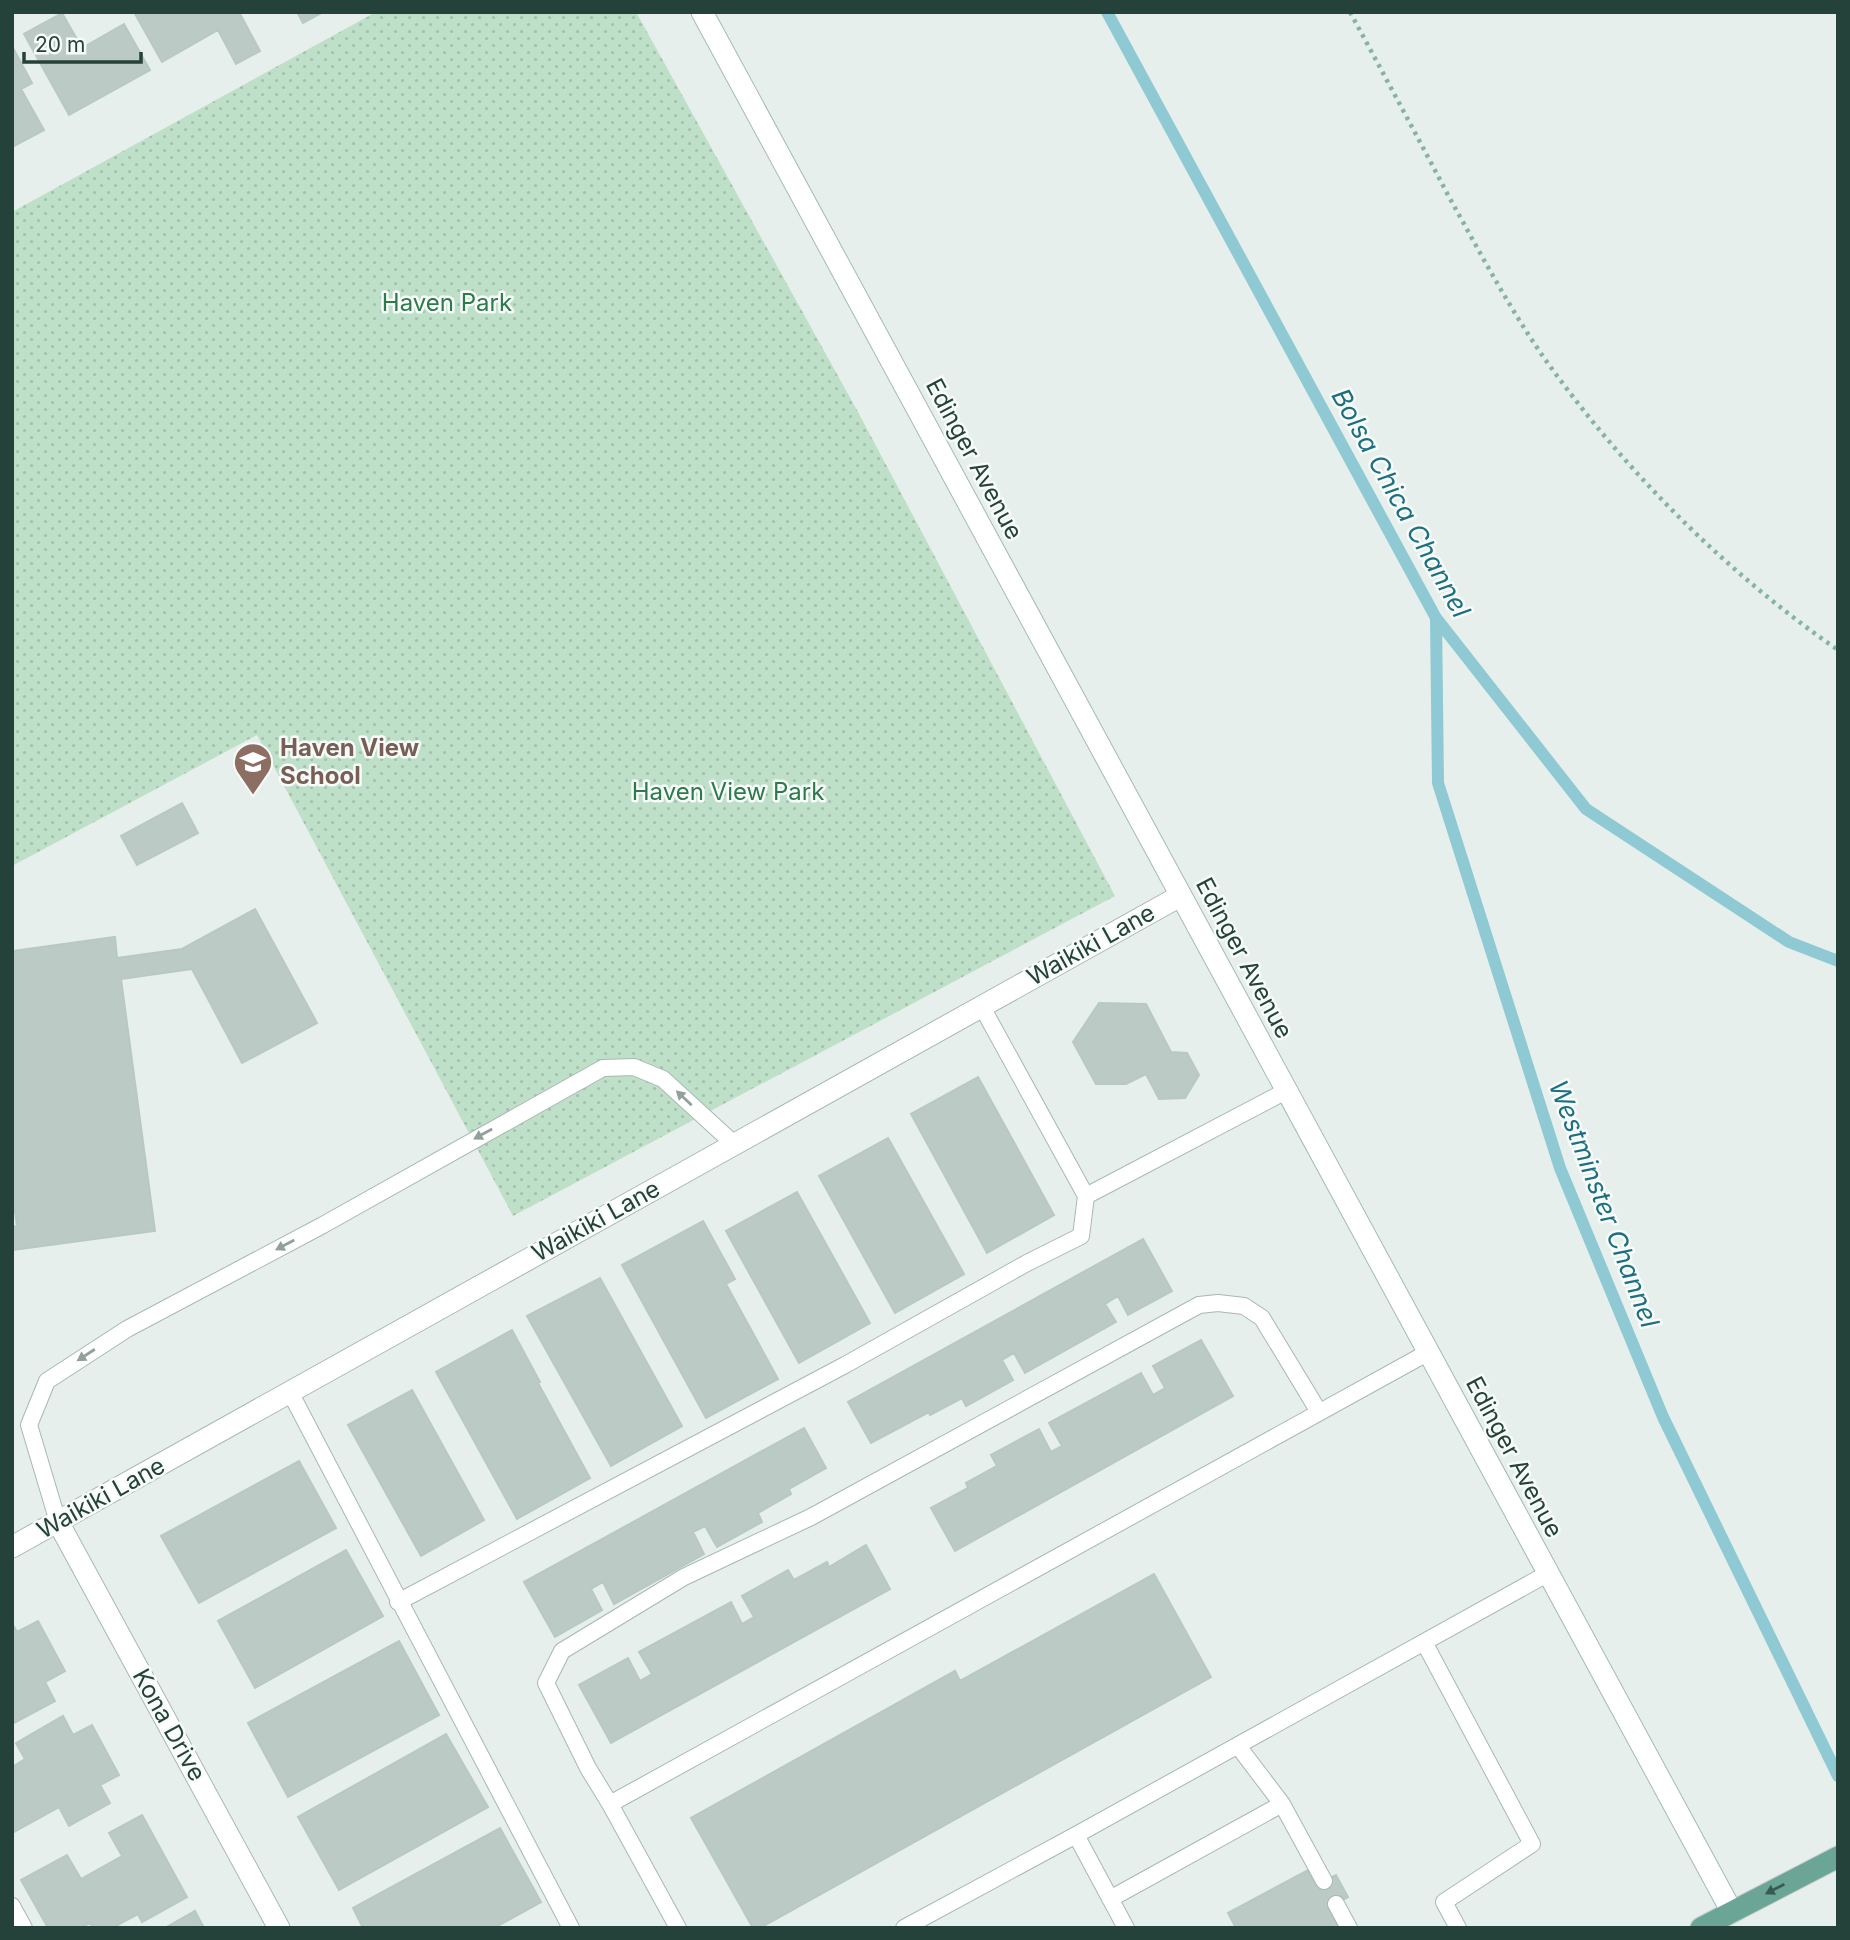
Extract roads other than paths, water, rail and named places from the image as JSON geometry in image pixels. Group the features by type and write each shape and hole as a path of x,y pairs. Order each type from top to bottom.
{"main road":[{"name":"Edinger Avenue","path":"702,12 1736,1920"},
{"name":"Waikiki Lane","path":"12,1547 1180,896"},
{"name":"Kona Drive","path":"58,1522 279,1928"},
{"path":"1701,1928 1736,1920 1838,1857"}],"lane":[{"path":"398,1602 616,1488 1081,1236 1086,1196 982,1007"},
{"path":"58,1522 29,1425 47,1381 127,1329 323,1225 603,1068 634,1067 663,1079 734,1144"},
{"path":"1086,1196 1286,1091"},
{"path":"678,1928 611,1804 588,1768 546,1683 562,1651 684,1577 811,1517 1199,1305 1218,1303 1244,1306 1262,1318 1319,1412"},
{"path":"611,1804 1427,1353"},
{"path":"290,1392 571,1928"},
{"path":"904,1928 1547,1574"},
{"path":"1424,1642 1532,1844 1444,1902 1458,1928"},
{"path":"1238,1746 1282,1804 1324,1881"},
{"path":"1110,1899 1282,1804"},
{"path":"1076,1835 1126,1928"},
{"path":"1336,1904 1349,1928"},
{"path":"12,1906 24,1928"}],"waterway":[{"name":"Bolsa Chica Channel","path":"1107,12 1436,618 1586,809 1789,942 1838,961"},
{"name":"Westminster Channel","path":"1436,618 1438,783 1560,1168 1663,1417 1838,1776"}],"place":[{"name":"Haven View School","path":"253,796"}],"park label":[{"name":"Haven Park","path":"447,303"},
{"name":"Haven View Park","path":"728,792"}]}
